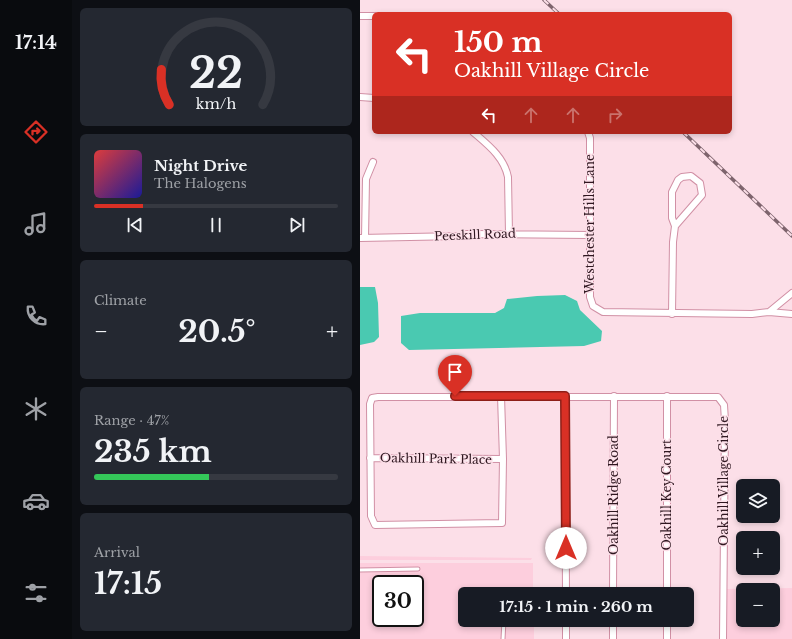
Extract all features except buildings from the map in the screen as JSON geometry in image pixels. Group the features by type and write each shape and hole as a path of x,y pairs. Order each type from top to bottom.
{"street":[{"path":"360,16 372,16"},
{"path":"360,97 372,98"},
{"path":"475,134 496,153 506,168 508,177 509,234"},
{"name":"Westchester Hills Lane","path":"589,134 590,138 590,297 593,306 603,312 672,314 752,314 769,312 792,314"},
{"path":"363,238 366,179 373,162"},
{"path":"672,314 673,242 675,226 672,218 673,187 682,177 691,176 700,183 702,195 675,226"},
{"name":"Peeskill Road","path":"363,238 509,234 590,235"},
{"path":"769,312 792,293"},
{"name":"Oakhill Village Circle","path":"501,396 503,459 502,523 376,525 371,516 370,404 372,398 501,396 718,397 724,405 723,639"},
{"path":"565,396 566,587"},
{"name":"Oakhill Ridge Road","path":"613,587 614,396"},
{"name":"Oakhill Key Court","path":"667,396 667,587"},
{"name":"Oakhill Park Place","path":"370,458 503,459"},
{"path":"566,627 566,639"},
{"path":"613,627 613,639"},
{"path":"667,627 667,639"}],"lane":[{"path":"360,570 418,569"},
{"path":"503,639 504,627"}],"shaded area":[{"path":"360,287 375,287 378,303 379,337 374,342 360,345"},
{"path":"565,295 577,301 580,310 602,331 601,341 584,346 409,350 401,343 401,316 420,313 495,313 504,308 507,299"},
{"path":"360,556 532,558 531,560 360,560"},
{"path":"360,563 533,563 533,587 458,587 458,627 534,627 534,639 360,639"},
{"path":"780,588 792,588 792,639 726,639 727,589 736,589 736,627 780,627"}],"railway":[{"path":"544,0 557,12"},
{"path":"685,134 792,236"}],"route":[{"path":"455,396 565,396 566,548"}]}
